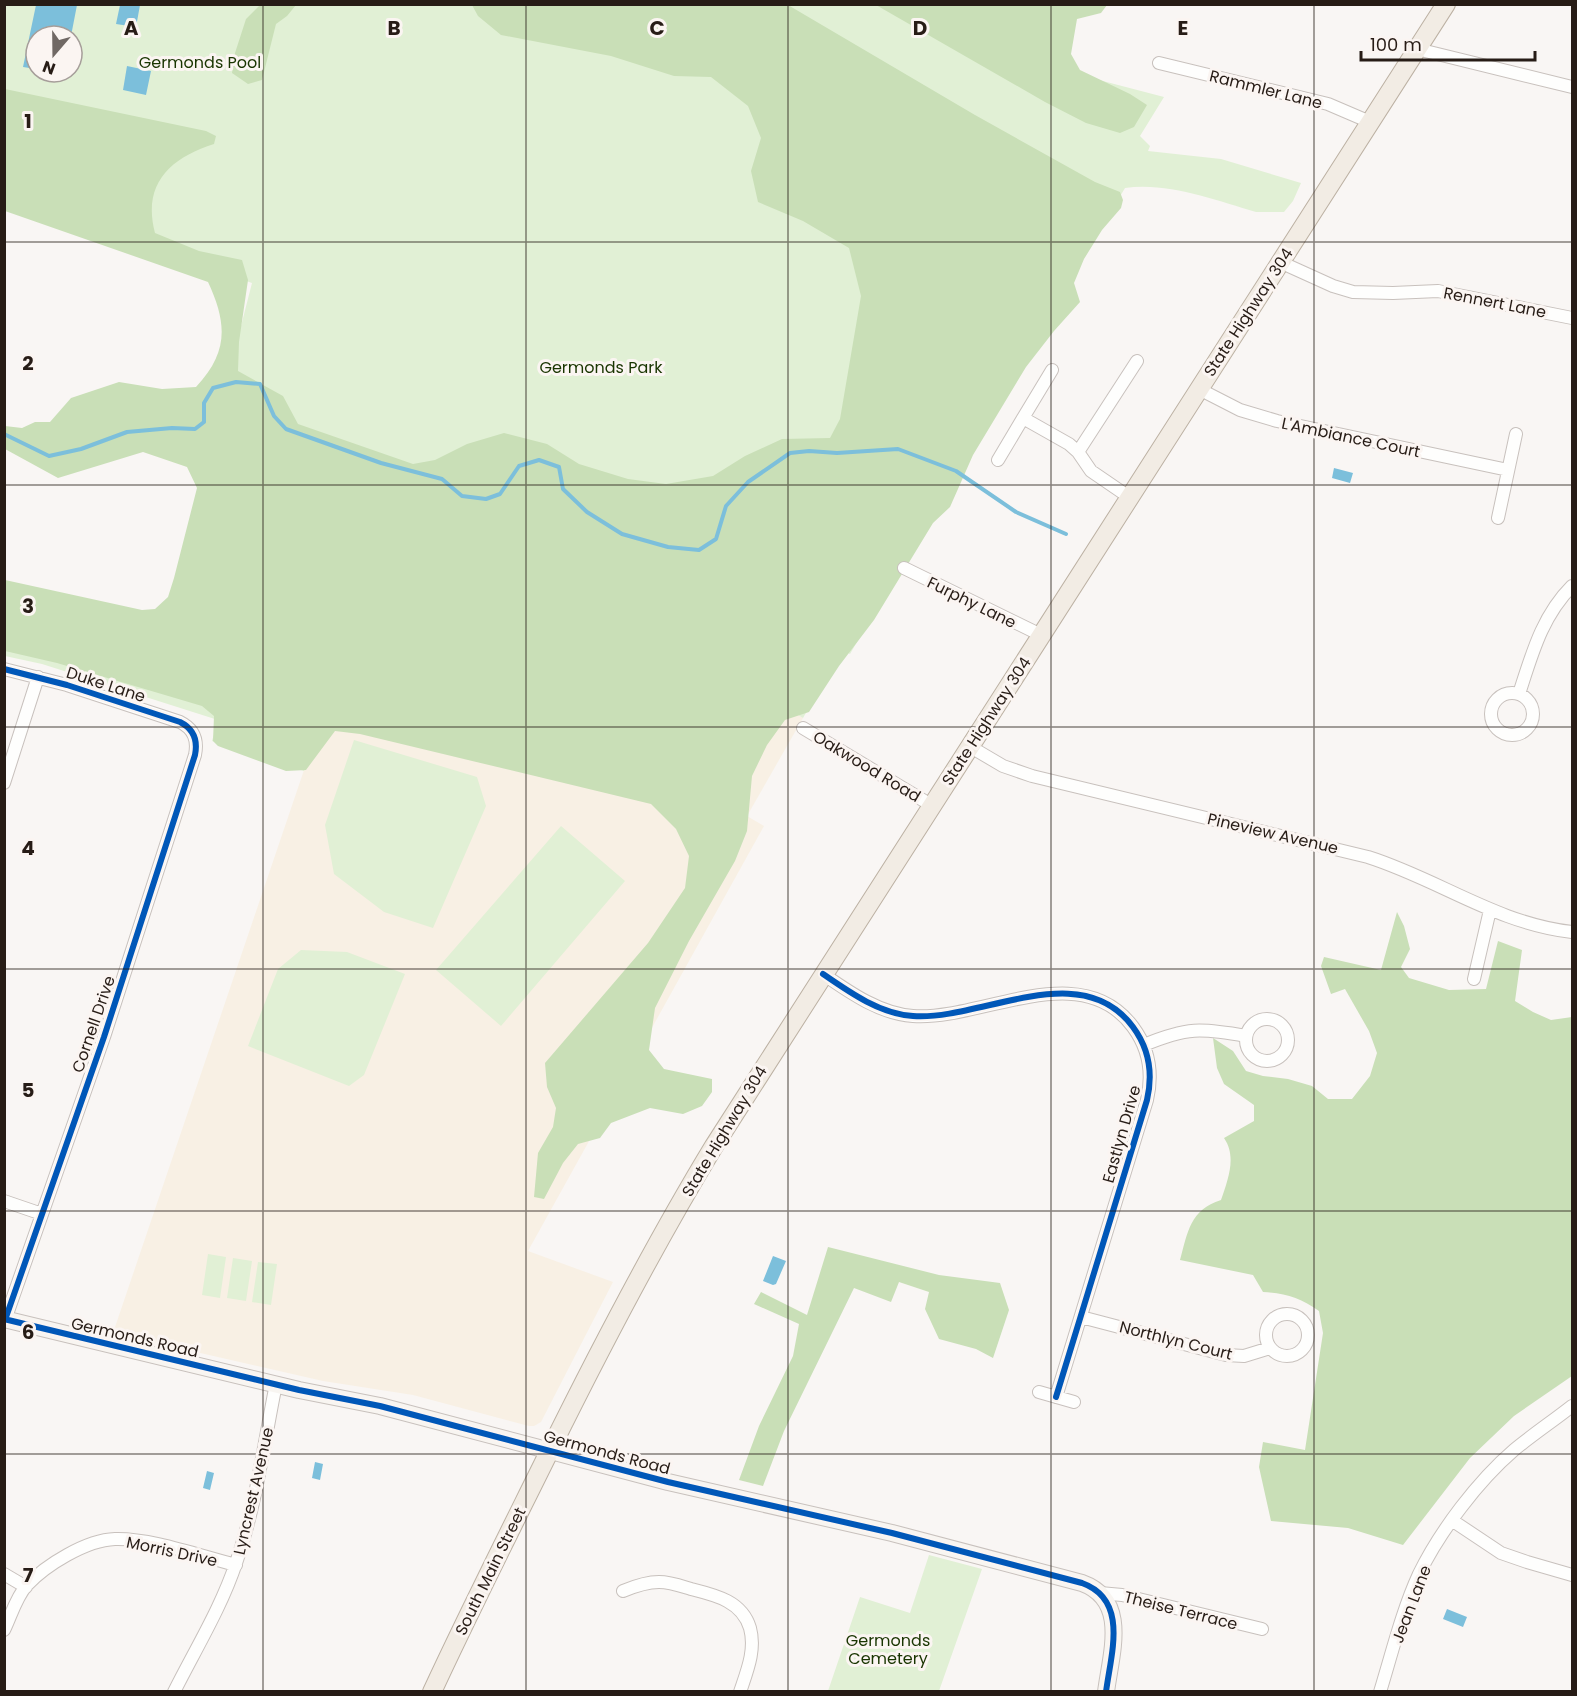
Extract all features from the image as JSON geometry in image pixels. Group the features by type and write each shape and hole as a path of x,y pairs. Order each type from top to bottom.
{"main road":[{"name":"State Highway 304","path":"549,1451 621,1309 672,1216 730,1118 1446,4"},
{"name":"South Main Street","path":"432,1692 549,1451"}],"street":[{"path":"1417,49 1572,87"},
{"name":"Rammler Lane","path":"1159,63 1328,104 1370,122"},
{"name":"Rennert Lane","path":"1280,262 1333,286 1353,292 1438,291 1572,318"},
{"path":"1078,452 1137,361"},
{"path":"998,460 1052,370"},
{"name":"L'Ambiance Court","path":"1199,389 1240,410 1277,421 1508,470"},
{"path":"1023,418 1078,452 1091,471 1129,497"},
{"path":"1498,518 1516,434"},
{"name":"Furphy Lane","path":"904,568 1041,635"},
{"path":"1520,694 1543,626 1553,608 1572,586"},
{"name":"Duke Lane","path":"4,669 38,677 180,722 194,735"},
{"path":"4,783 38,677"},
{"name":"Oakwood Road","path":"803,728 932,805"},
{"name":"Cornell Drive","path":"5,1319 107,1027 195,755 194,735"},
{"name":"Pineview Avenue","path":"969,746 1003,766 1032,776 1380,860 1490,909 1538,926 1572,932"},
{"path":"1474,979 1490,909"},
{"name":"Eastlyn Drive","path":"823,974 876,1006 912,1016 932,1016 1051,994 1081,994 1116,1010 1130,1023 1144,1045 1150,1067 1149,1091 1056,1397"},
{"path":"1144,1045 1173,1033 1189,1030 1212,1030 1246,1036"},
{"path":"4,1201 42,1214"},
{"name":"Northlyn Court","path":"1081,1317 1226,1355 1244,1356 1270,1348"},
{"name":"Germonds Road","path":"5,1319 420,1416 678,1485 936,1544 1082,1582 1100,1593"},
{"name":"Lyncrest Avenue","path":"174,1692 236,1565 246,1534 276,1384"},
{"path":"1039,1392 1074,1402"},
{"path":"1572,1406 1504,1459 1470,1497 1453,1521 1501,1552 1572,1575"},
{"name":"Jean Lane","path":"1380,1692 1414,1587 1428,1557 1453,1521"},
{"name":"Morris Drive","path":"4,1630 14,1606 26,1587 62,1558 86,1546 113,1539 141,1540 236,1565"},
{"path":"4,1574 26,1587"},
{"path":"623,1591 646,1583 668,1582 718,1596 735,1606 747,1622 752,1640 750,1660 740,1692"},
{"path":"1100,1593 1110,1606 1114,1624 1106,1692"},
{"name":"Theise Terrace","path":"1100,1593 1122,1595 1262,1629"}],"shaded area":[{"path":"776,701 803,718 747,816 764,826 528,1251 613,1282 541,1422 529,1426 413,1395 323,1381 113,1333 321,720"}],"green space":[{"name":"Germonds Park","path":"5,4 1071,5 1057,69 1164,97 1140,136 1150,146 1148,151 1221,159 1301,183 1293,201 1284,212 1256,212 1175,190 1125,188 850,654 842,650 803,718 776,701 321,720 304,771 212,741 218,720 42,664 5,656 5,584 166,619 252,283 5,197"},
{"path":"260,5 296,5 276,24 262,80 248,84 232,73 235,53 246,19"},
{"path":"472,5 788,5 975,115 1095,182 1120,192 1123,200 1121,208 1102,230 1084,259 1074,283 1080,302 1026,367 973,455 950,507 933,523 874,620 839,666 809,712 785,720 767,745 752,776 747,831 735,861 689,941 655,1008 649,1050 664,1069 712,1079 712,1092 702,1106 683,1114 650,1108 611,1123 600,1138 578,1144 563,1163 544,1199 534,1197 538,1153 553,1127 556,1108 547,1087 545,1063 648,943 685,888 689,856 676,829 651,804 360,734 335,731 306,770 286,771 218,746 213,741 214,716 202,706 57,663 5,651 5,580 142,610 155,609 168,597 197,488 187,467 143,452 58,478 5,449 5,426 22,428 35,422 50,422 71,398 119,382 162,389 196,387 214,362 222,337 219,311 208,282 5,211 5,89 206,131 216,136 214,144 184,157 163,175 156,187 153,200 152,216 155,233 199,251 242,260 248,280 239,342 238,371 283,396 298,424 413,464 435,460 467,444 504,433 547,444 579,464 628,479 666,484 713,476 745,456 782,439 830,438 840,419 861,296 849,248 803,221 758,202 751,171 761,138 748,106 711,77 674,76 611,56 501,35 478,16"},
{"path":"876,5 1107,5 1101,13 1077,19 1071,54 1080,70 1130,94 1147,105 1134,127 1120,133 1086,123"},
{"path":"354,740 477,777 486,806 433,928 384,912 334,874 325,825"},
{"path":"561,826 625,881 501,1026 436,970"},
{"path":"1397,912 1404,926 1410,949 1401,967 1409,978 1449,990 1486,989 1498,941 1522,950 1515,1001 1551,1020 1572,1017 1572,1376 1514,1416 1470,1458 1403,1545 1348,1528 1271,1521 1259,1467 1263,1442 1305,1450 1323,1333 1319,1311 1292,1297 1263,1292 1253,1275 1180,1260 1192,1223 1203,1210 1221,1200 1231,1160 1224,1138 1254,1121 1254,1105 1224,1084 1217,1068 1213,1038 1233,1051 1246,1071 1312,1086 1328,1099 1352,1099 1370,1076 1377,1053 1369,1031 1345,989 1331,994 1321,966 1324,957 1381,970"},
{"path":"301,950 347,952 405,974 364,1075 349,1086 248,1046 278,969"},
{"path":"828,1247 939,1275 1000,1283 1009,1310 993,1358 976,1349 939,1339 925,1309 929,1292 899,1282 891,1302 854,1288 784,1431 763,1486 739,1480 759,1426 793,1356 799,1324 754,1304 761,1292 807,1315"},
{"path":"208,1254 226,1257 220,1298 202,1295"},
{"path":"233,1258 252,1261 246,1301 227,1298"},
{"path":"258,1262 277,1264 271,1305 252,1302"},
{"name":"Germonds Cemetery","path":"929,1555 982,1569 939,1691 828,1691 860,1597 910,1613"}],"water":[{"path":"36,5 77,5 73,24 32,24"},
{"path":"120,5 140,5 136,27 116,24"},
{"path":"127,66 151,71 146,95 123,90"},
{"path":"1334,468 1353,473 1350,483 1332,478"},
{"path":"773,1256 786,1261 776,1284 773,1285 763,1281"},
{"path":"315,1462 323,1464 320,1480 312,1478"},
{"path":"207,1471 214,1473 210,1490 203,1488"},
{"path":"1447,1609 1467,1617 1463,1627 1443,1619"}],"waterway":[{"path":"4,434 49,456 81,449 127,432 172,428 195,429 204,422 204,403 213,388 236,382 260,384 274,416 286,429 381,463 442,479 462,496 486,499 500,494 519,466 539,460 559,467 563,489 587,512 622,534 668,547 699,550 716,539 726,506 748,482 790,453 809,451 837,453 898,449 956,471 1016,512 1066,534"}],"cycle path":[{"path":"4,669 67,685 180,722 192,732 196,744 195,755 104,1037 5,1320"},
{"path":"823,974 877,1007 913,1016 940,1015 1029,997 1058,994 1086,996 1111,1006 1139,1036 1149,1062 1150,1081 1147,1100 1056,1397"},
{"path":"4,1319 299,1390 380,1406 668,1482 892,1533 1082,1583 1097,1591 1106,1602 1112,1615 1113,1645 1106,1692"}],"park label":[{"name":"Germonds Pool","path":"200,62"}]}
